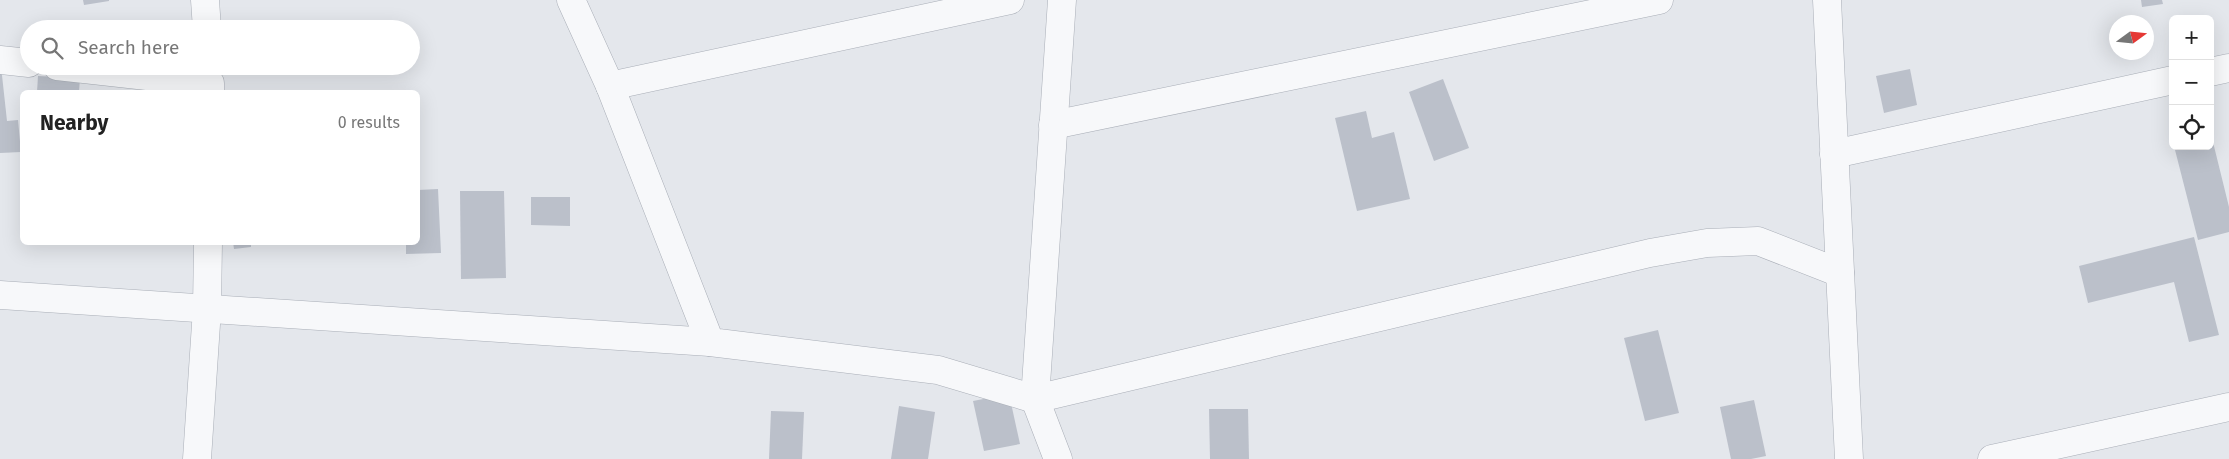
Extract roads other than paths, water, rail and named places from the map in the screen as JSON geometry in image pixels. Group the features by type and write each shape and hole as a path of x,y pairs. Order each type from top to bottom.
{"street":[{"path":"205,0 206,20"},
{"path":"571,0 610,86 710,342"},
{"path":"610,86 1010,0"},
{"path":"1058,459 1035,399 1062,0"},
{"path":"1053,125 1659,0"},
{"path":"1827,0 1849,459"},
{"path":"0,60 20,62"},
{"path":"2214,71 2229,68"},
{"path":"155,75 210,80"},
{"path":"1834,154 2169,81"},
{"path":"0,295 710,342 938,370 1035,399 1650,253 1707,243 1758,241 1840,273"},
{"path":"197,459 208,309 208,245"},
{"path":"1992,459 2229,407"}]}
